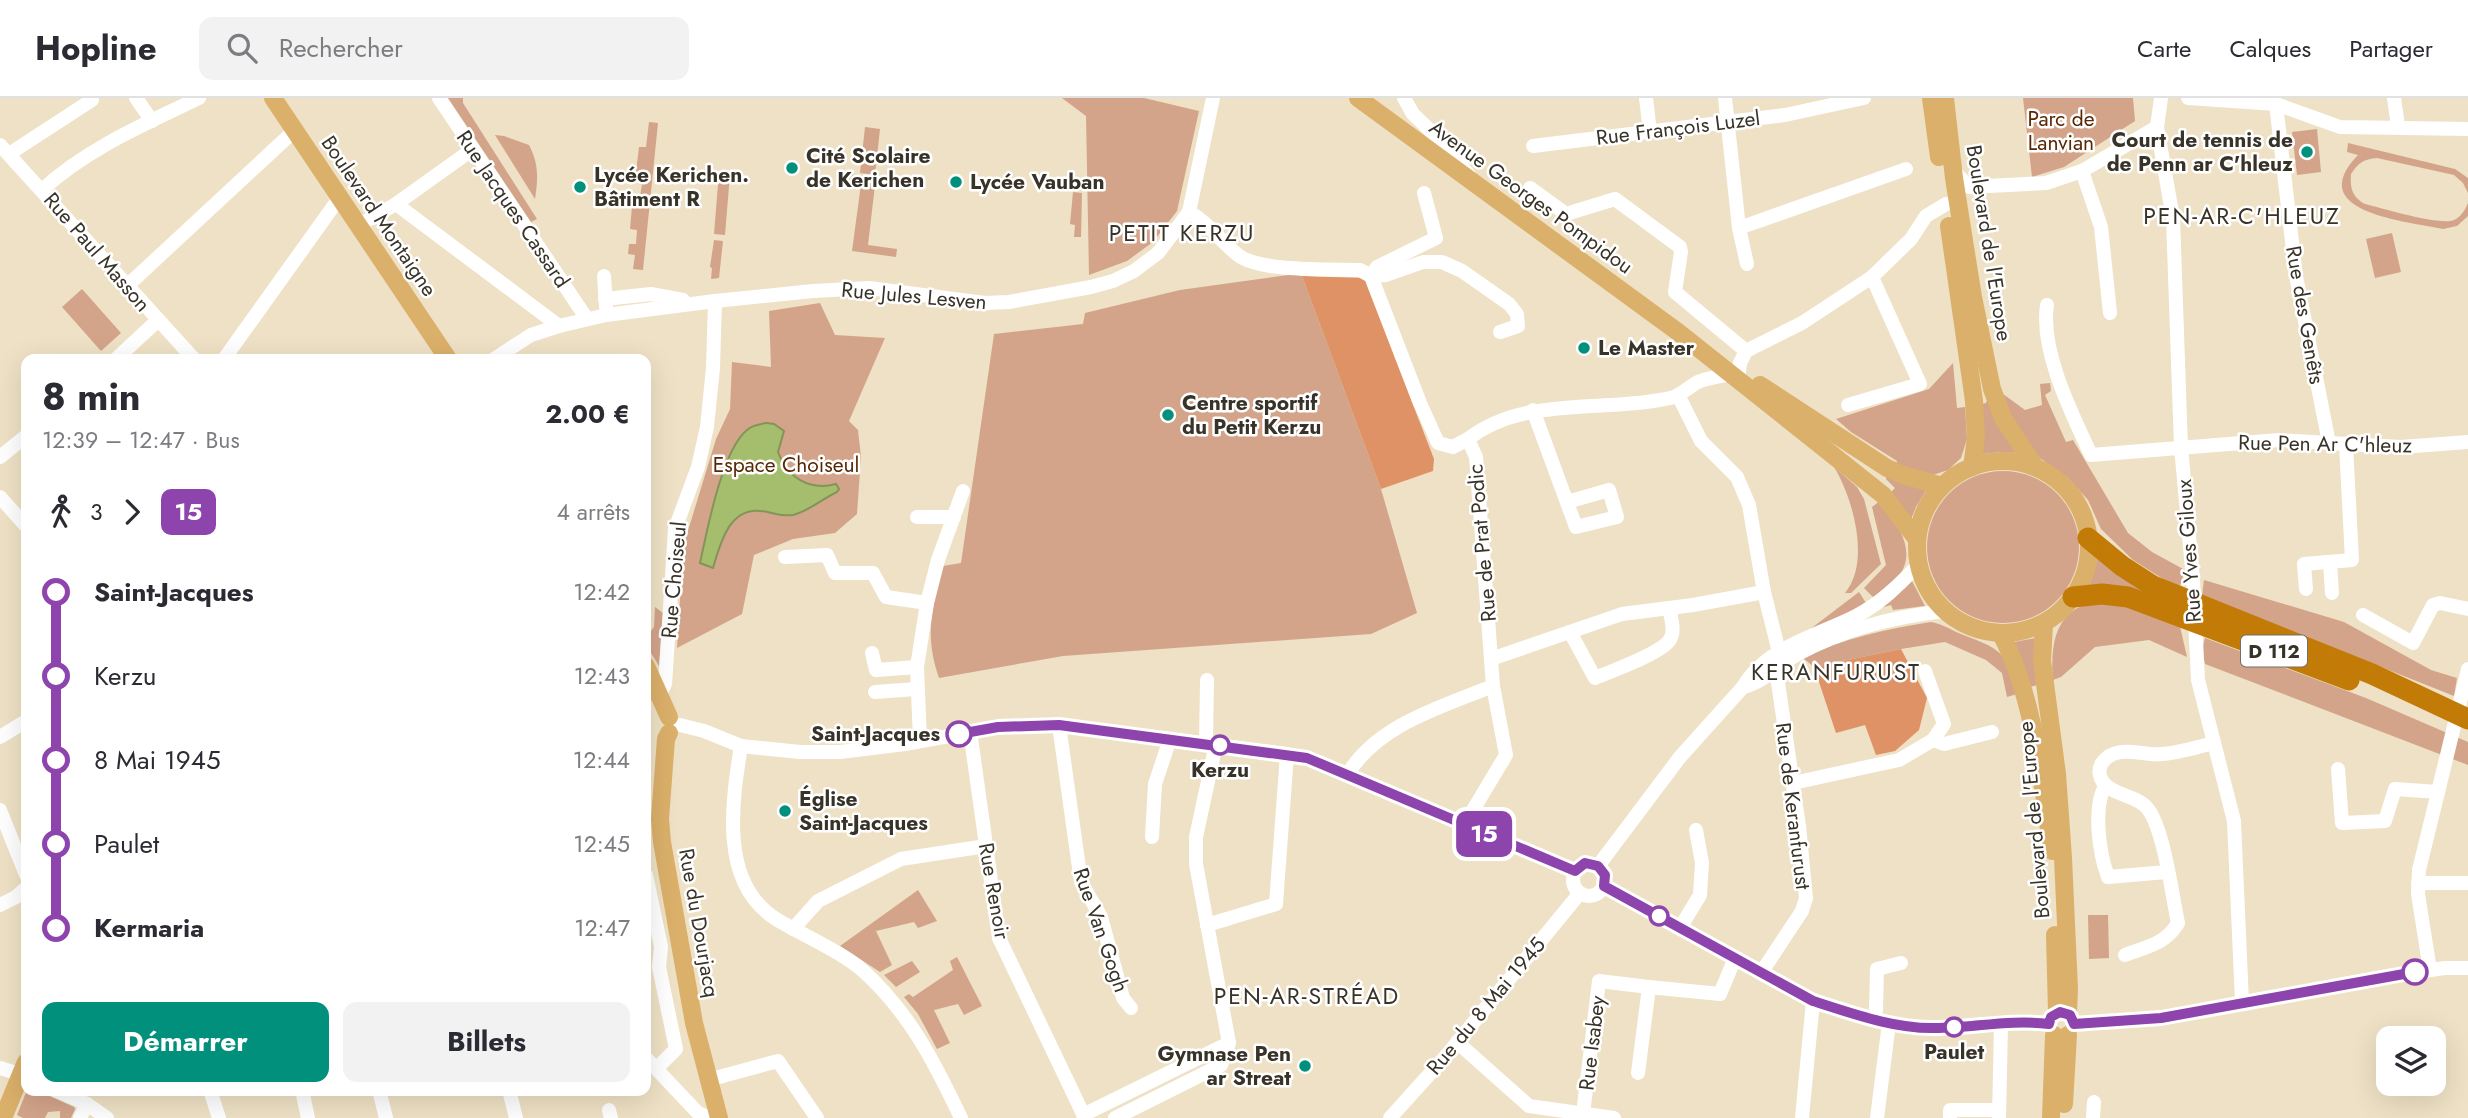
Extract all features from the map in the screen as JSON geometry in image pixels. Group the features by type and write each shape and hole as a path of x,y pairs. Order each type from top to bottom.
{"highway":[{"name":"D 112","path":"2088,538 2122,566 2153,586 2372,674 2468,719"},
{"name":"D 112","path":"2073,597 2116,594 2151,604 2375,690 2468,734"}],"main road":[{"name":"Boulevard Montaigne","path":"273,98 445,354"},
{"name":"Boulevard de l'Europe","path":"1931,98 1974,401 1976,438 1972,467"},
{"name":"Boulevard de l'Europe","path":"1945,98 1952,169 1947,206 1972,297 1992,389 2003,418 2035,467"},
{"name":"Avenue Georges Pompidou","path":"1371,102 1483,192 1734,373 1883,495 1916,538"},
{"name":"Avenue Georges Pompidou","path":"1678,332 1706,355 1887,468 1942,486"},
{"path":"2008,460 2035,467 2052,475 2064,487 2083,516 2088,538 2084,577 2061,612 2044,624 2001,634 1980,631 1944,611 1928,589 1918,565 1916,538 1929,501 1957,474 1992,461 2008,460"},
{"name":"Boulevard de l'Europe","path":"2044,624 2042,661 2057,774 2069,989 2051,1118"},
{"name":"Boulevard de l'Europe","path":"2001,634 2013,657 2022,684 2043,789 2052,855 2062,1024 2063,1118"},
{"path":"651,676 673,725"},
{"name":"Rue du Dourjacq","path":"673,725 666,739 660,819 662,842 694,1023 719,1118"},
{"path":"3,1118 21,1079"}],"street":[{"path":"5,149 92,100 90,98"},
{"path":"136,98 152,121"},
{"path":"43,190 84,159 199,98"},
{"name":"Rue Jacques Cassard","path":"439,98 587,319"},
{"name":"Rue Jules Lesven","path":"502,354 531,335 559,326 606,315 709,302 821,290 869,288 985,303 1009,302 1113,281 1147,261 1172,237 1189,212 1213,98"},
{"path":"1646,98 1650,132"},
{"path":"1725,98 1738,228 1747,264"},
{"name":"Rue François Luzel","path":"1533,146 1785,115 1840,100 1864,98"},
{"name":"Rue Yves Giloux","path":"2161,98 2157,127 2172,218 2182,447 2198,680 2234,821 2242,1002"},
{"path":"2188,98 2301,105 2340,127 2468,129"},
{"path":"2394,98 2399,126"},
{"path":"1403,99 1413,114 1438,138 1483,192"},
{"name":"Rue des Genêts","path":"2276,104 2296,276 2329,443"},
{"path":"1468,439 1508,417 1533,410 1607,407 1678,395 1699,382 1734,373 1746,351 1802,323 1872,277 1911,239 1926,216 1947,206 1969,187 2046,183 2082,172 2157,127"},
{"path":"127,286 295,131"},
{"name":"Rue Paul Masson","path":"5,149 189,354"},
{"path":"359,225 396,204 473,149"},
{"path":"1738,228 1906,169"},
{"path":"1952,169 1969,187"},
{"path":"2082,172 2101,227 2110,313"},
{"name":"Avenue Georges Pompidou","path":"1530,188 1566,214 1615,199 1680,247 1675,292 1746,351"},
{"path":"1371,276 1377,267 1436,238 1424,193"},
{"path":"228,354 340,197"},
{"path":"396,204 559,326"},
{"path":"1189,212 1208,224 1240,257 1262,265 1360,270 1371,276 1386,275 1423,262 1442,262 1462,271 1509,304 1517,314 1518,326 1500,332"},
{"path":"604,276 606,315"},
{"name":"Rue de Prat Podic","path":"1371,276 1438,443 1453,447 1468,439 1476,457 1493,686 1506,755 1464,825"},
{"path":"1847,405 1920,384 1872,277"},
{"name":"Rue Jules Lesven","path":"605,299 651,295 709,302"},
{"name":"Rue Choiseul","path":"660,694 665,684 675,529 698,467 707,427 713,368 709,302"},
{"name":"Rue Pen Ar C'hleuz","path":"2047,305 2045,318 2059,386 2091,455 2279,440 2401,447 2468,442"},
{"path":"121,354 157,321"},
{"path":"1699,382 1706,355"},
{"path":"1678,395 1701,441 1737,477 1750,507 1764,592 1779,652"},
{"path":"1533,410 1567,502"},
{"path":"0,457 21,440"},
{"path":"2306,589 2304,564 2352,560 2346,445"},
{"path":"920,741 917,667 927,603 938,560 963,491"},
{"path":"0,497 21,520"},
{"path":"917,517 954,517"},
{"path":"785,557 827,555 835,573 873,573 886,597 927,603"},
{"path":"2330,562 2332,593"},
{"path":"1598,866 1680,757 1743,687 1749,676 1792,643 1858,616 1895,589 1918,565"},
{"path":"1491,659 1622,614 1764,592"},
{"path":"2363,615 2413,643 2432,605 2440,603 2468,609"},
{"path":"1570,632 1595,678 1652,653 1670,640 1673,629 1669,608"},
{"path":"1743,687 1755,684 1797,654 1863,626 1944,611"},
{"path":"872,653 876,670 917,667"},
{"name":"Rue de Keranfurust","path":"1761,973 1802,911 1806,898 1776,669"},
{"path":"1793,783 1899,760 1933,740 1944,724 1925,671"},
{"path":"2430,970 2418,883 2420,864 2467,676"},
{"path":"1115,1118 1221,1065 1229,1043 1199,887 1196,837 1211,744 1207,680"},
{"path":"1347,775 1359,757 1407,722 1493,686"},
{"path":"875,692 916,689"},
{"path":"0,737 21,725"},
{"path":"673,725 704,732 740,746 800,752 840,752 998,727 1059,725 1287,754 1307,758 1575,871"},
{"name":"Rue Van Gogh","path":"1059,725 1081,882 1101,917 1123,998 1131,1008"},
{"name":"Rue Renoir","path":"971,731 999,938 1084,1116"},
{"path":"1933,740 1944,744 1992,732"},
{"path":"1152,837 1155,784 1170,739"},
{"path":"2125,955 2162,942 2178,923 2160,841 2148,808 2105,786 2100,777 2100,766 2107,756 2119,751 2148,755 2165,754 2214,743"},
{"path":"740,746 733,840 736,864 745,884 754,898 773,917 857,966 895,1002 945,1085 961,1118"},
{"path":"1207,925 1276,904 1287,754"},
{"path":"2338,769 2342,823 2385,821 2395,789 2438,792"},
{"path":"2105,786 2099,797 2100,858 2108,877 2167,872"},
{"path":"0,810 21,862"},
{"path":"1680,928 1700,895 1702,863 1696,831"},
{"path":"793,929 818,901 901,859 986,846"},
{"path":"1585,863 1598,866 1605,875 1604,886 1594,895 1580,893 1573,883 1575,871 1585,863"},
{"path":"2418,883 2468,883"},
{"path":"1604,886 1813,1001 1889,1023 1933,1028 2161,1018 2430,970 2468,968"},
{"path":"0,905 21,892"},
{"name":"Rue du 8 Mai 1945","path":"1390,1118 1457,1042 1580,893"},
{"name":"Rue du Dourjacq","path":"651,899 661,947 659,967 676,1049 657,1068"},
{"name":"Rue Isabey","path":"1583,1114 1599,981 1720,994 1735,958"},
{"path":"1873,1018 1876,1010 1877,969 1901,963"},
{"path":"1638,1073 1649,987"},
{"path":"1802,1118 1813,1001"},
{"path":"1877,1118 1889,1023"},
{"path":"1950,1118 1950,1110 1999,1114 2001,1024"},
{"path":"1457,1042 1529,1107 1560,1114 1614,1118"},
{"path":"1084,1116 1229,1043"},
{"path":"708,1080 778,1061 817,1118"},
{"path":"651,1063 698,1113 710,1118"},
{"path":"0,1068 21,1070"},
{"path":"69,1096 87,1104 107,1118"},
{"path":"212,1096 219,1118"},
{"path":"304,1096 309,1118"},
{"path":"380,1096 386,1118"},
{"path":"510,1096 516,1118"},
{"path":"2093,1118 2094,1102"},
{"path":"80,1118 87,1104"}],"green space":[{"path":"448,98 463,98 463,103 537,219 531,222"},
{"path":"1062,98 1144,98 1199,111 1177,211 1153,242 1127,261 1089,275 1086,116"},
{"name":"Parc de Lanvian","path":"2023,98 2133,98 2135,121 2064,167 2032,177"},
{"path":"649,122 658,123 643,270 633,269 635,255 628,254 629,244 636,244 637,230 630,229 633,195 640,196 642,185 635,180 639,147 646,147"},
{"path":"865,127 880,129 875,175 860,173"},
{"name":"Court de tennis de de Penn ar C'hleuz","path":"2317,129 2321,172 2297,175 2292,132"},
{"path":"495,135 529,145 537,172 535,199"},
{"path":"2348,143 2455,169 2468,178 2468,193 2463,183 2454,175 2377,158 2368,159 2359,164 2351,174 2353,192 2365,204 2424,219 2447,221 2459,217 2468,203 2468,216 2457,226 2443,229 2386,217 2366,211 2351,202 2343,190 2344,175 2358,155 2347,152"},
{"path":"719,172 730,174 725,235 714,234"},
{"path":"847,174 887,178 885,186 875,185 868,245 897,249 896,257 852,251 861,184 846,182"},
{"path":"1073,192 1082,193 1081,237 1074,237 1075,225 1070,224"},
{"path":"2392,233 2401,272 2375,278 2366,239"},
{"path":"714,240 723,241 719,278 711,279 710,267"},
{"name":"Centre sportif du Petit Kerzu","path":"1296,274 1302,276 1381,489 1417,613 1371,634 1063,656 939,678 932,648 933,609 943,566 961,563 994,334 1083,324 1085,313 1180,290"},
{"path":"82,289 121,333 101,351 62,307"},
{"name":"Espace Choiseul","path":"820,303 835,335 885,338 849,421 858,430 861,457 857,514 835,533 793,539 754,555 742,614 677,648 683,547 716,439 730,409 732,362 771,367 769,311"},
{"path":"1953,363 1957,408 1965,407 1967,439 1961,458 1948,470 1930,476 1896,467 1897,461 1851,432 1836,419 1929,389"},
{"path":"2050,383 2051,391 2045,395 2066,442 2073,440 2128,533 2152,552 2185,570 2179,589 2133,560 2101,529 2088,500 2067,477 2038,457 2016,430 1999,391 2025,410 2042,405 2040,384"},
{"path":"1988,397 2019,453 1983,454 1981,404 1986,403"},
{"path":"1834,467 1857,487 1864,499 1881,564 1851,593 1845,593 1853,580 1857,565 1856,530 1853,512"},
{"path":"2003,471 2032,477 2057,493 2073,518 2079,547 2073,576 2057,601 2032,617 2003,623 1974,617 1949,601 1933,576 1927,547 1933,518 1949,493 1974,477"},
{"path":"1886,475 1927,489 1910,522 1889,494 1895,488 1886,479"},
{"path":"1880,501 1903,537 1906,556 1897,579 1874,598 1864,588 1886,565 1872,507"},
{"path":"2099,553 2159,597 2089,589"},
{"path":"1911,579 1925,606 1893,610 1891,605 1880,608"},
{"path":"2204,580 2344,622 2431,670 2457,678 2454,696 2202,596"},
{"path":"1859,592 1866,603 1842,617 1809,630"},
{"path":"2110,598 2179,622 2187,657 2149,640 2095,647 2061,677 2053,680 2053,648 2061,624 2079,607"},
{"path":"655,607 663,613 659,666 651,653 651,631 654,627"},
{"path":"1931,622 1996,650 2010,670 2017,694 2007,697 2002,673 1986,660 1945,642 1814,667 1803,658 1866,635"},
{"path":"2035,638 2037,685 2030,687 2009,643"},
{"path":"2205,638 2366,698 2468,742 2468,765 2205,664 2202,650"},
{"path":"918,890 937,921 918,928 914,922 876,931 892,965 880,972 840,946"},
{"path":"2088,915 2108,915 2109,958 2089,959"},
{"path":"957,957 982,1006 964,1015 958,1004 934,1010 950,1043 937,1049 918,1014 904,997 909,994 913,997 953,970 950,961"},
{"path":"912,961 920,972 896,987 884,975"},
{"path":"25,1096 49,1096 75,1109 71,1118 60,1118 60,1111 48,1112 45,1118 23,1118 17,1115"}],"shaded area":[{"path":"1302,276 1364,278 1434,459 1433,471 1381,489"},
{"path":"767,423 784,431 778,452 793,475 809,484 836,484 839,489 810,508 793,515 750,511 741,515 723,538 713,568 700,563 711,512 730,455 747,430"},
{"path":"1901,649 1927,698 1919,730 1895,751 1876,755 1865,725 1836,733 1814,667"}],"bus line":[{"name":"15","path":"959,734 985,728 1059,725 1307,758 1575,871 1585,863 1592,863 1602,869 1605,875 1604,886 1813,1001 1889,1023 1933,1028 2049,1024 2051,1017 2060,1012 2070,1015 2074,1024 2142,1020 2415,972"}],"place":[{"name":"Court de tennis de de Penn ar C'hleuz","path":"2307,152"},
{"name":"Cité Scolaire de Kerichen","path":"792,168"},
{"name":"Lycée Vauban","path":"956,182"},
{"name":"Lycée Kerichen. Bâtiment R","path":"580,187"},
{"name":"Le Master","path":"1584,348"},
{"name":"Centre sportif du Petit Kerzu","path":"1168,415"},
{"name":"Saint-Jacques","path":"959,734"},
{"name":"Kerzu","path":"1220,745"},
{"name":"Église Saint-Jacques","path":"785,811"},
{"name":"Paulet","path":"1954,1027"},
{"name":"Gymnase Pen ar Streat","path":"1305,1066"}],"district":[{"name":"PEN-AR-C'HLEUZ","path":"2242,216"},
{"name":"PETIT KERZU","path":"1182,233"},
{"name":"KERANFURUST","path":"1836,672"},
{"name":"PEN-AR-STRÉAD","path":"1307,996"}]}
